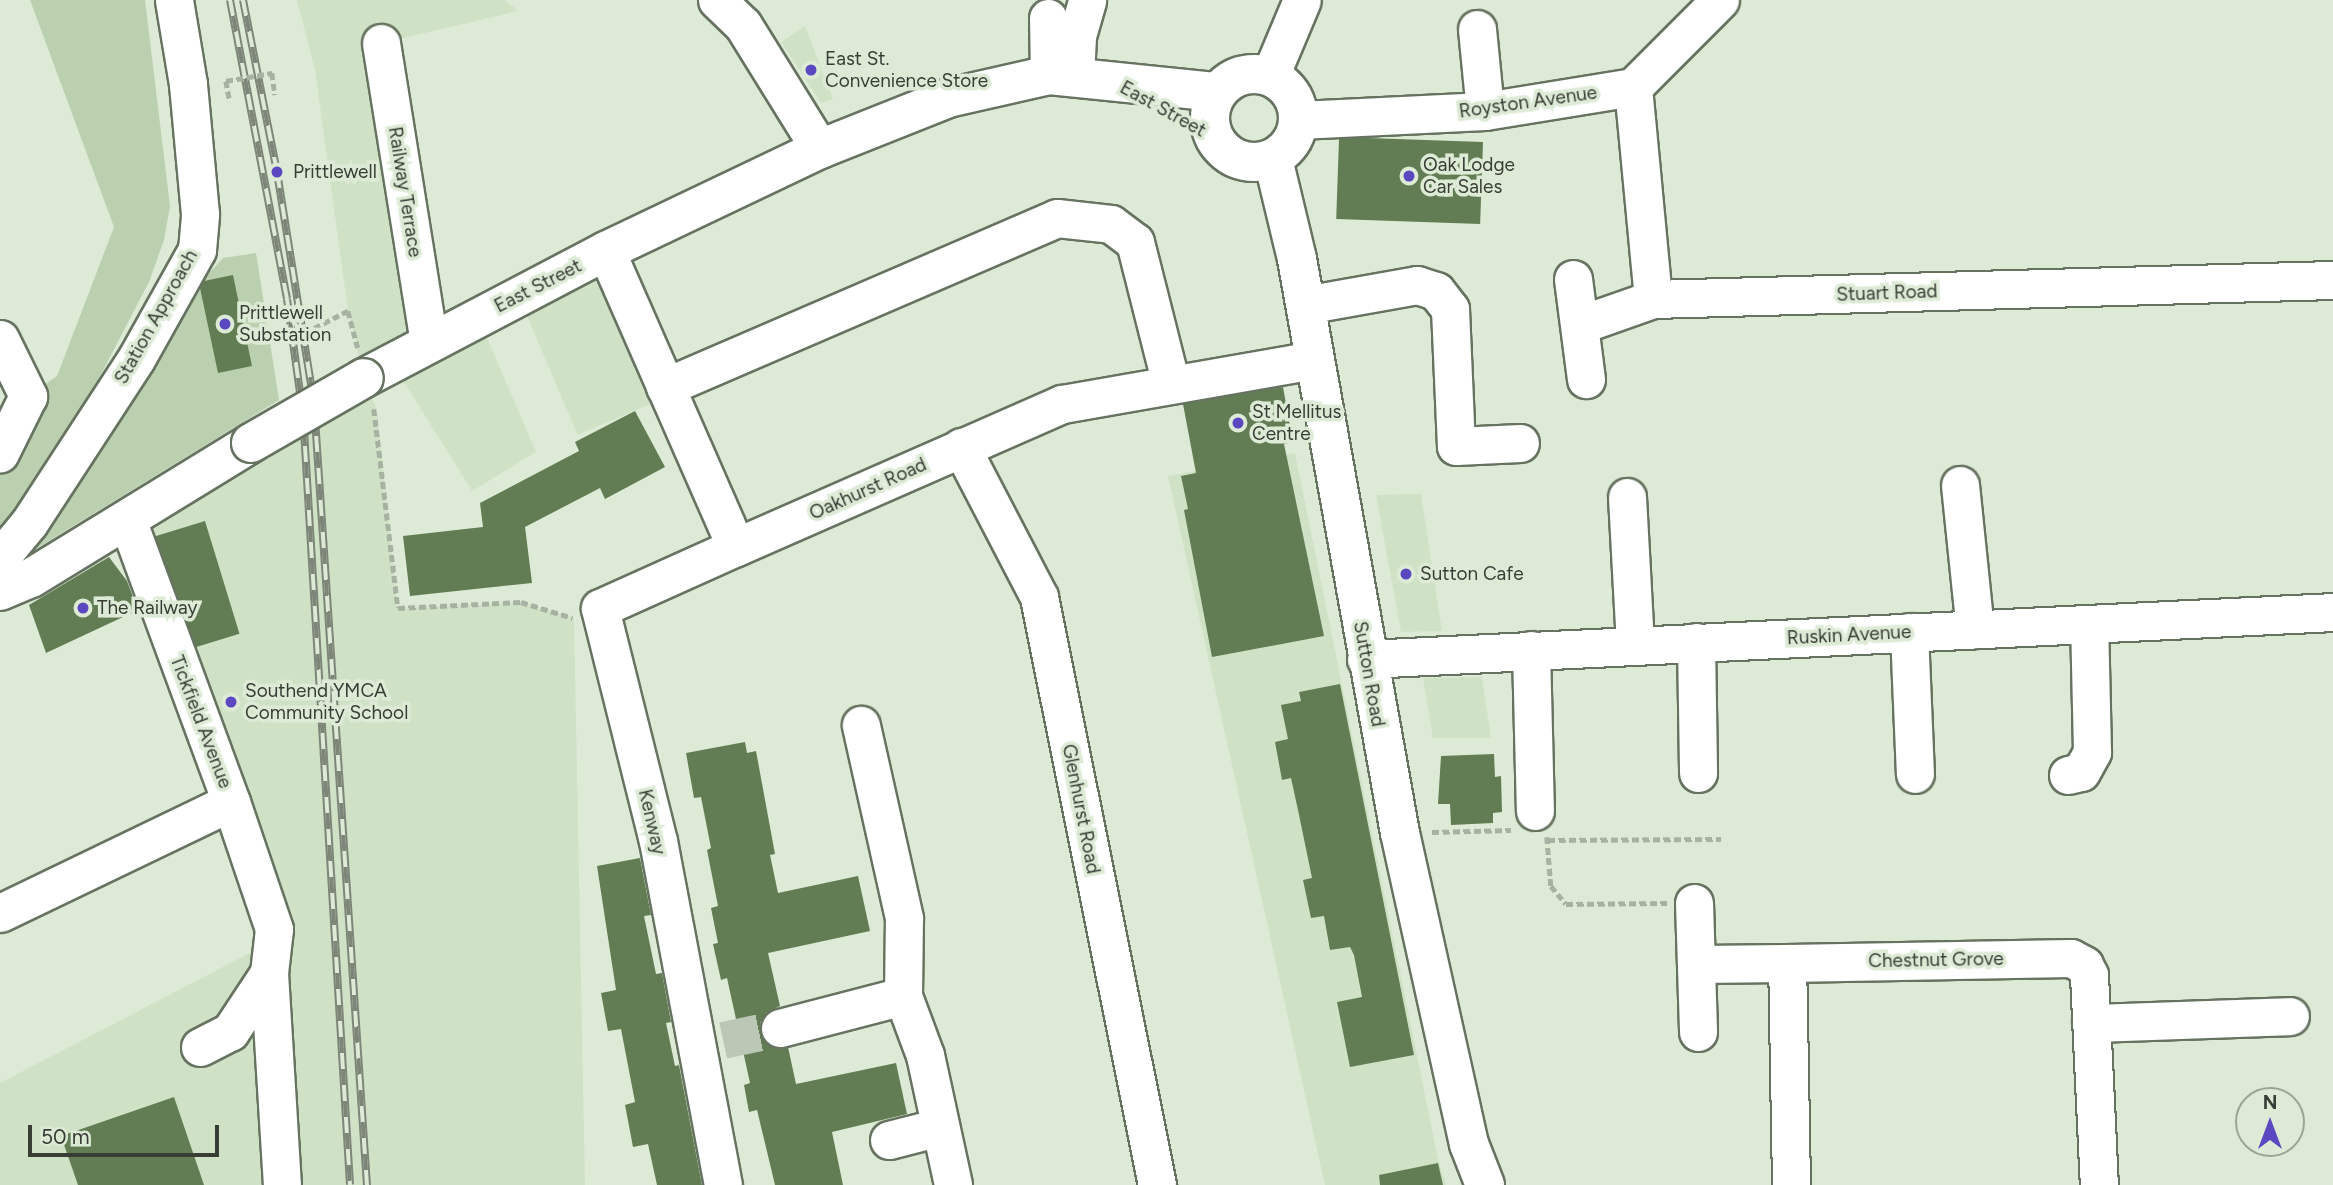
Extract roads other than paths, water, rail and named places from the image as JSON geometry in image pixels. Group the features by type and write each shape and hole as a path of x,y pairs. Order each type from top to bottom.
{"main road":[{"path":"1241,75 1270,76 1291,94 1299,120 1291,143 1273,159 1239,160 1213,137 1210,106 1217,92 1241,75"},
{"name":"East Street","path":"0,582 127,520 251,443 357,372 429,342 606,251 820,149 948,97 1062,76 1217,92"},
{"name":"East Street","path":"1112,81 1213,137"},
{"name":"Sutton Road","path":"1273,159 1305,305 1366,659 1400,833 1469,1144 1485,1185"}],"street":[{"name":"Station Approach","path":"0,582 29,523 136,359 197,250 200,214 190,97 174,0"},
{"path":"718,0 743,25 820,149"},
{"path":"1062,76 1087,0"},
{"path":"1270,76 1302,0"},
{"path":"1653,299 1633,87 1720,0"},
{"path":"1048,18 1062,76"},
{"path":"1477,29 1485,111"},
{"name":"Railway Terrace","path":"381,43 429,342"},
{"name":"Royston Avenue","path":"1299,120 1485,111 1633,87"},
{"path":"665,387 1057,218 1111,224 1135,242 1171,384"},
{"path":"606,251 736,547"},
{"path":"1573,279 1582,324 1586,379"},
{"name":"Stuart Road","path":"1582,324 1653,299 2333,280"},
{"path":"1305,305 1417,285 1436,291 1450,309 1456,446 1520,443"},
{"path":"0,339 28,396 0,453"},
{"name":"Oakhurst Road","path":"736,547 1062,404 1314,360"},
{"name":"Glenhurst Road","path":"961,447 1039,597 1157,1185"},
{"path":"1960,485 1975,629"},
{"path":"1627,497 1635,645"},
{"name":"Tickfield Avenue","path":"0,914 231,802 127,520"},
{"name":"Kenway","path":"723,1185 710,1044 600,608 736,547"},
{"name":"Ruskin Avenue","path":"1366,659 2333,612"},
{"path":"2068,775 2081,772 2092,752 2088,624"},
{"path":"1909,632 1915,774"},
{"path":"1696,642 1698,773"},
{"path":"1531,650 1537,827"},
{"path":"861,725 904,918 903,996 925,1055 953,1185"},
{"path":"231,802 274,929 269,973 282,1185"},
{"path":"1694,903 1698,1032"},
{"name":"Chestnut Grove","path":"1697,964 2071,958 2084,965 2089,975 2099,1185"},
{"path":"1787,963 1791,1185"},
{"path":"200,1046 229,1032 269,973"},
{"path":"780,1028 903,996"},
{"path":"2091,1023 2290,1016"},
{"path":"889,1140 940,1127"}],"tunnel":[{"path":"723,1040 780,1028"}],"railway":[{"path":"230,0 287,299 303,414 350,1185"},
{"path":"243,0 277,172 314,404 367,1185"}],"place":[{"name":"East St. Convenience Store","path":"811,70"},
{"name":"Prittlewell","path":"277,172"},
{"name":"Oak Lodge Car Sales","path":"1409,176"},
{"name":"Prittlewell Substation","path":"225,324"},
{"name":"St Mellitus Centre","path":"1238,423"},
{"name":"Sutton Cafe","path":"1406,574"},
{"name":"The Railway","path":"83,608"},
{"name":"Southend YMCA Community School","path":"231,702"}]}
